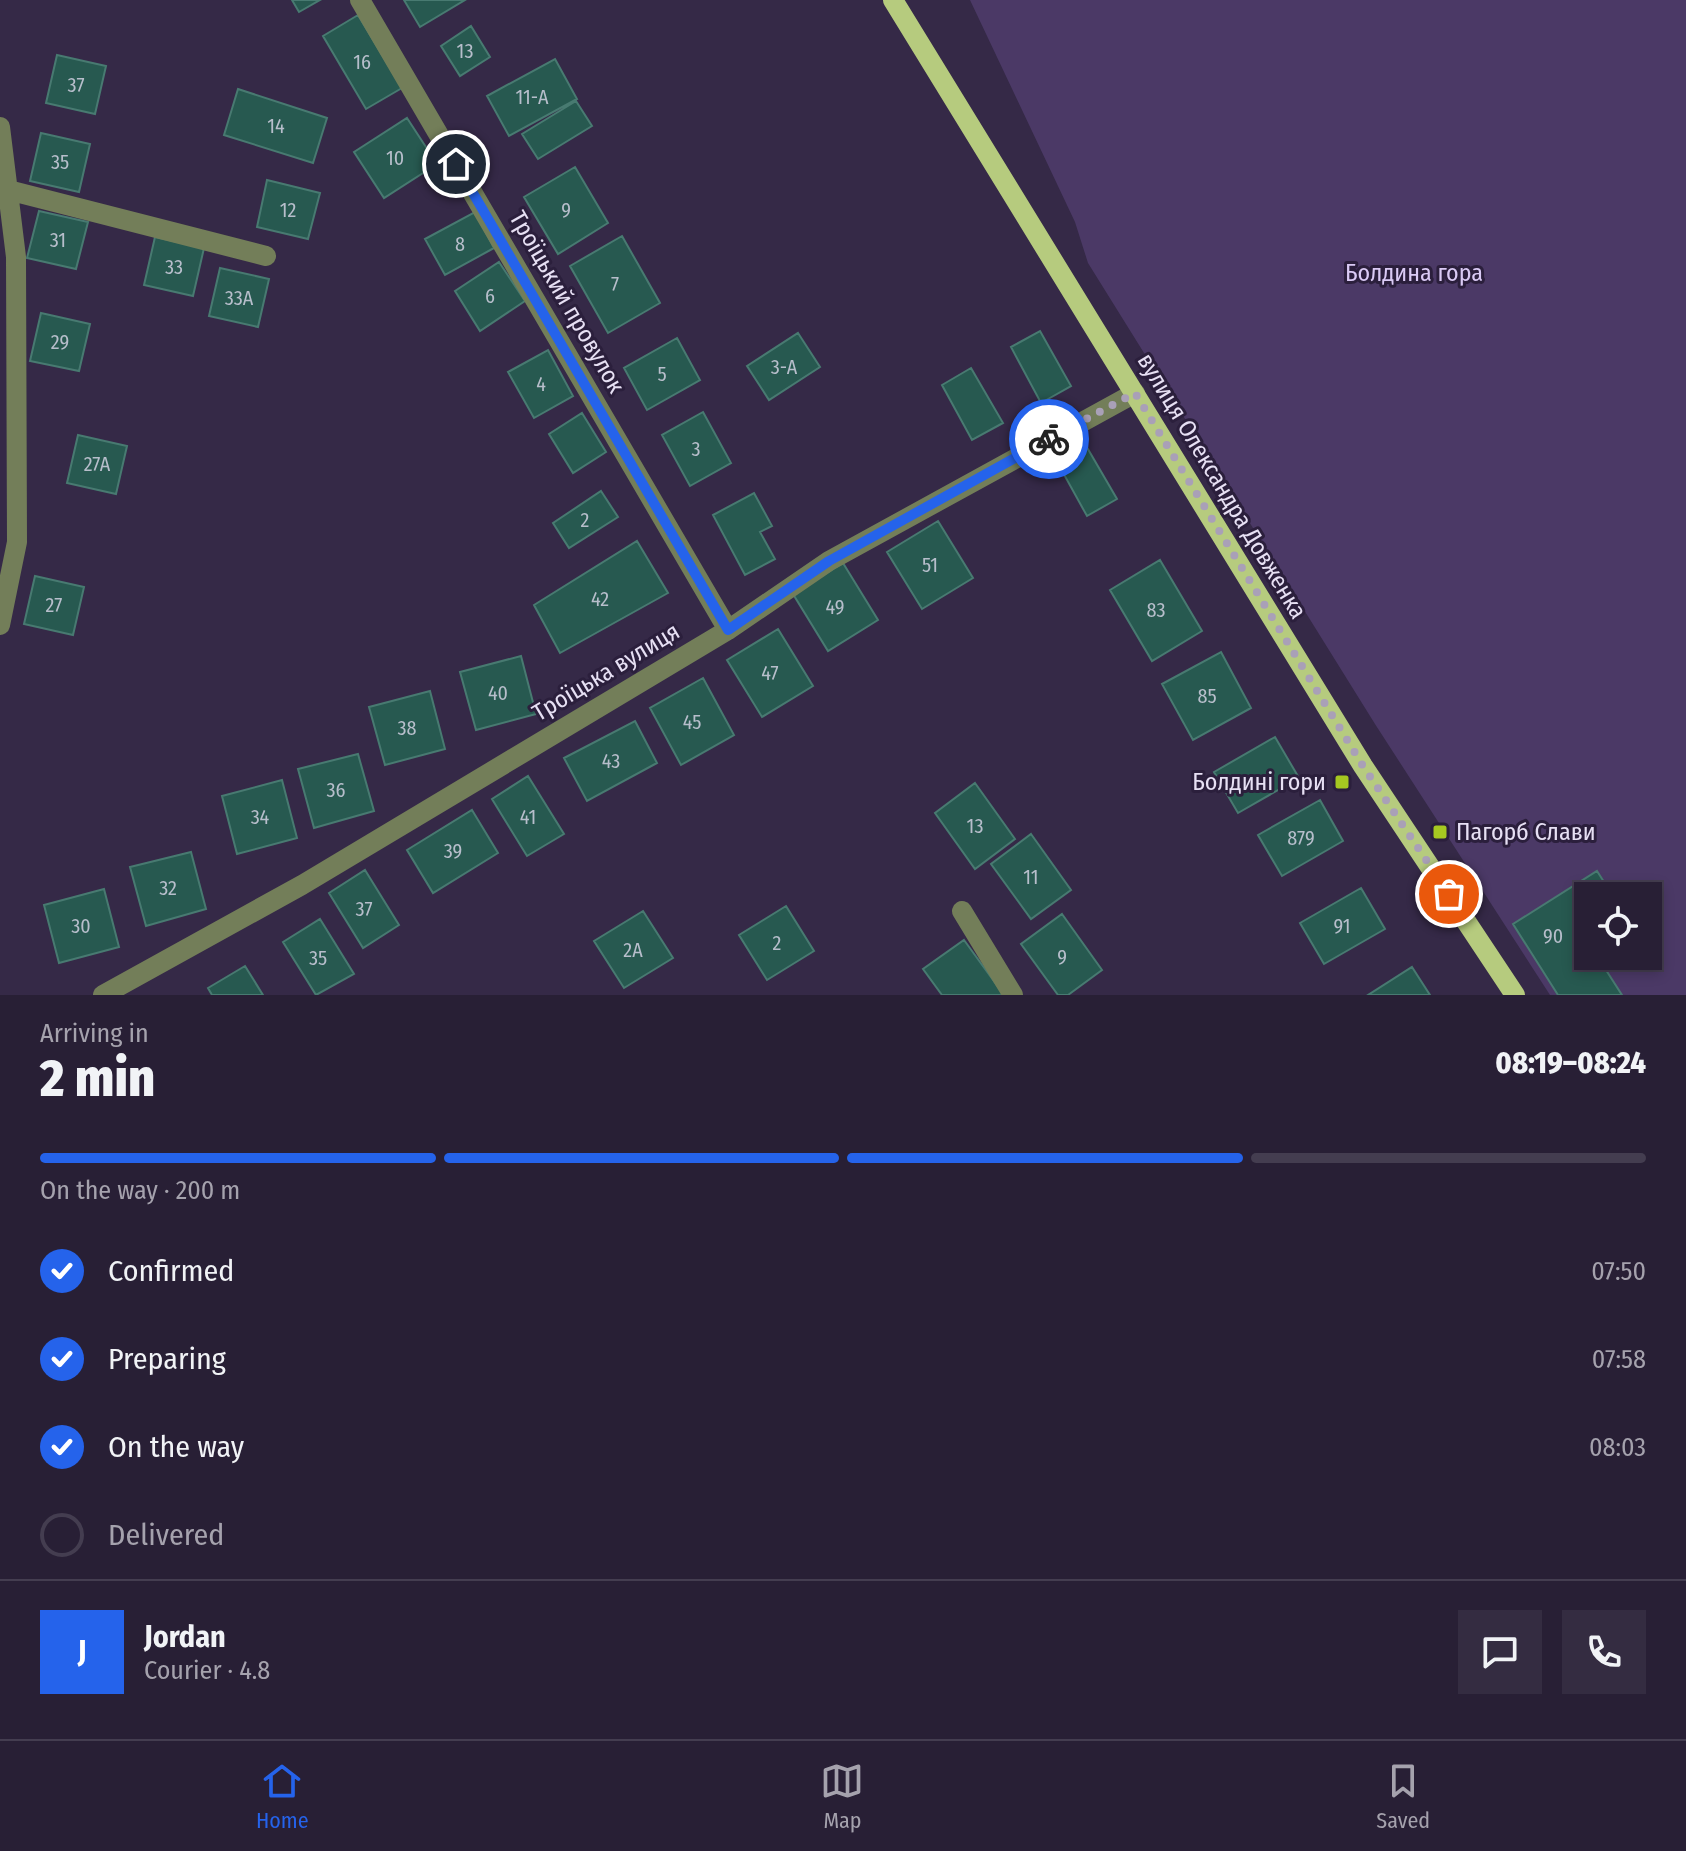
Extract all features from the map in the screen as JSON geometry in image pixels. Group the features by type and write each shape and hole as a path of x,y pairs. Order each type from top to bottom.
{"main road":[{"name":"вулиця Олександра Довженка","path":"893,0 1363,766 1515,995"}],"street":[{"name":"Троїцький провулок","path":"360,0 728,630"},
{"path":"0,127 16,257 17,542 0,625"},
{"path":"8,190 266,256"},
{"name":"Троїцька вулиця","path":"103,995 302,885 728,630 829,561 1135,393"},
{"path":"962,911 1013,995"}],"green space":[{"name":"Болдина гора","path":"970,0 1686,0 1686,995 1550,995 1375,724 1088,263 1075,222"}],"building":[{"path":"292,0 320,0 299,12"},
{"path":"404,0 465,0 420,27"},
{"path":"358,15 402,88 366,109 323,36"},
{"path":"471,26 490,57 460,76 441,46"},
{"path":"57,55 106,66 95,114 46,103"},
{"path":"555,59 577,99 509,136 487,96"},
{"path":"238,89 327,118 313,163 224,135"},
{"path":"576,101 592,126 538,159 522,134"},
{"path":"407,118 437,164 384,198 354,152"},
{"path":"41,133 90,144 79,192 30,181"},
{"path":"575,167 608,223 558,254 524,197"},
{"path":"267,180 320,193 308,239 257,227"},
{"path":"39,211 88,222 76,269 27,258"},
{"path":"475,212 494,248 445,275 425,239"},
{"path":"622,236 660,303 608,333 570,266"},
{"path":"155,237 204,248 193,296 144,285"},
{"path":"499,262 525,301 480,331 455,291"},
{"path":"220,268 269,279 258,327 209,316"},
{"path":"41,313 90,324 79,371 30,361"},
{"path":"1040,331 1071,386 1041,403 1011,347"},
{"path":"798,333 820,367 769,400 747,366"},
{"path":"677,338 700,380 647,410 624,368"},
{"path":"548,350 573,396 534,418 508,372"},
{"path":"971,368 1003,423 972,440 942,385"},
{"path":"703,412 731,463 690,486 662,435"},
{"path":"582,413 606,452 573,473 549,434"},
{"path":"78,435 127,446 116,494 67,483"},
{"path":"1085,444 1117,499 1087,516 1056,460"},
{"path":"601,491 618,517 569,548 553,523"},
{"path":"754,493 772,526 760,532 775,559 745,575 713,515"},
{"path":"938,521 973,578 922,609 887,552"},
{"path":"637,541 668,593 560,653 534,605"},
{"path":"1160,560 1202,631 1152,661 1110,590"},
{"path":"843,563 878,620 828,651 793,594"},
{"path":"35,576 84,587 73,635 24,624"},
{"path":"778,629 813,686 762,717 727,660"},
{"path":"1221,652 1251,708 1193,740 1162,684"},
{"path":"521,656 536,714 476,730 460,672"},
{"path":"703,678 734,735 681,765 650,708"},
{"path":"430,691 445,749 385,765 369,707"},
{"path":"635,721 657,763 587,801 564,758"},
{"path":"1275,737 1299,778 1238,813 1214,772"},
{"path":"358,754 374,811 314,828 298,769"},
{"path":"528,776 564,834 527,856 492,799"},
{"path":"282,780 297,838 237,854 222,796"},
{"path":"975,783 1015,839 975,869 935,813"},
{"path":"1320,800 1343,841 1282,876 1258,835"},
{"path":"472,810 498,853 433,893 407,850"},
{"path":"1031,834 1071,890 1031,919 991,864"},
{"path":"191,852 206,909 146,926 130,867"},
{"path":"365,870 399,925 363,948 329,893"},
{"path":"1597,871 1604,882 1580,882"},
{"path":"1574,886 1574,970 1606,970 1622,995 1558,995 1513,924"},
{"path":"1361,888 1385,929 1324,964 1300,923"},
{"path":"104,889 119,947 59,963 44,905"},
{"path":"786,906 814,951 767,980 739,935"},
{"path":"643,911 673,958 624,988 594,941"},
{"path":"1062,914 1102,970 1068,995 1058,995 1021,944"},
{"path":"320,919 354,974 316,995 283,942"},
{"path":"964,940 1004,995 942,995 923,969"},
{"path":"245,966 263,995 212,995 208,988"},
{"path":"1412,967 1430,995 1368,995"}],"way so far":[{"path":"1049,439 1135,393 1363,766 1449,894"}],"place":[{"name":"Болдині гори","path":"1342,782"},
{"name":"Пагорб Слави","path":"1440,832"}],"route":[{"path":"456,164 728,630 829,561 1049,439"}]}
